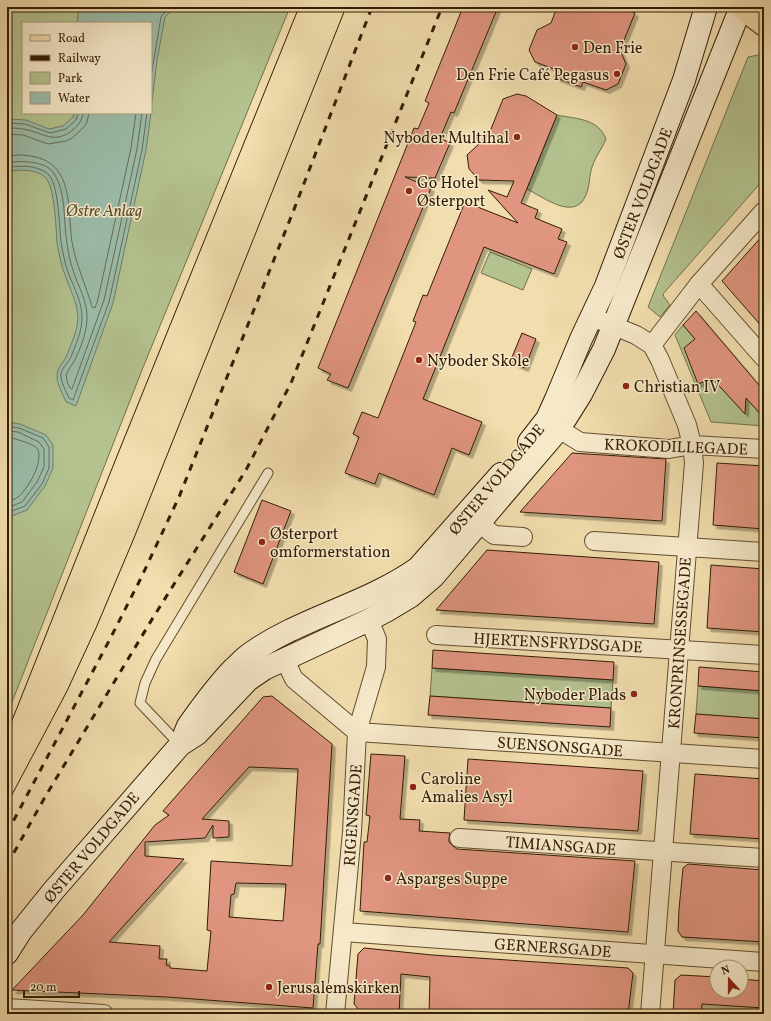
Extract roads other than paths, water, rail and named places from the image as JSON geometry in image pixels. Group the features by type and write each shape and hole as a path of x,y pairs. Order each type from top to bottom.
{"main road":[{"path":"741,7 764,25"}],"street":[{"name":"ØSTER VOLDGADE","path":"553,424 556,399 581,339 606,286 626,236 682,88 706,7"},
{"name":"ØSTER VOLDGADE","path":"7,953 21,931 54,890 180,745 197,734 248,680 264,669 284,658 369,620 411,596 433,577 479,523 553,424 581,394 604,349 614,325 741,7"},
{"path":"592,317 636,335 652,345 699,284 763,212"},
{"path":"699,284 764,358"},
{"name":"KRONPRINSESSEGADE","path":"650,1014 686,547 694,463 692,445 687,424 660,360 652,345"},
{"name":"ØSTER VOLDGADE","path":"180,745 188,726 213,691 246,657 266,644 297,628 361,600 405,578 418,568 537,433 553,424"},
{"name":"KROKODILLEGADE","path":"553,424 580,442 669,449 692,445 764,449"},
{"path":"479,523 494,535 523,537"},
{"path":"594,541 764,552"},
{"name":"RIGENSGADE","path":"335,1014 352,832 357,732 376,668 377,639 369,620"},
{"name":"HJERTENSFRYDSGADE","path":"436,635 764,655"},
{"path":"284,658 294,678 357,732"},
{"name":"SUENSONSGADE","path":"357,732 764,759"},
{"name":"TIMIANSGADE","path":"459,838 764,858"},
{"name":"GERNERSGADE","path":"343,932 764,962"},
{"path":"7,1008 104,1014"}],"lane":[{"path":"180,745 140,703 145,683 156,659 268,473"}],"water":[{"path":"79,7 175,7 165,17 157,60 152,102 152,22 77,22"},
{"path":"74,114 151,114 146,150 113,303 76,406 66,402 57,379 58,370 72,343 78,313 59,255 51,189 45,177 37,172 16,170 7,172 7,119 26,120 49,129 63,126 73,117"},
{"path":"7,422 20,424 46,435 53,445 53,468 45,486 27,510 7,518"}],"tram line":[{"path":"7,733 117,456 299,7"},
{"path":"7,804 67,691 96,628 134,538 346,7"}],"railway":[{"path":"7,833 110,639 141,578 179,497 293,212 372,7"},
{"path":"7,865 45,797 154,616 246,470 291,383 442,7"}],"place":[{"name":"Den Frie","path":"575,47"},
{"name":"Den Frie Café Pegasus","path":"617,74"},
{"name":"Nyboder Multihal","path":"517,137"},
{"name":"Go Hotel Østerport","path":"409,191"},
{"name":"Nyboder Skole","path":"419,360"},
{"name":"Christian IV","path":"626,386"},
{"name":"Østerport omformerstation","path":"262,542"},
{"name":"Nyboder Plads","path":"634,694"},
{"name":"Caroline Amalies Asyl","path":"413,787"},
{"name":"Asparges Suppe","path":"388,878"},
{"name":"Jerusalemskirken","path":"269,987"}],"park label":[{"name":"Østre Anlæg","path":"104,210"}]}
